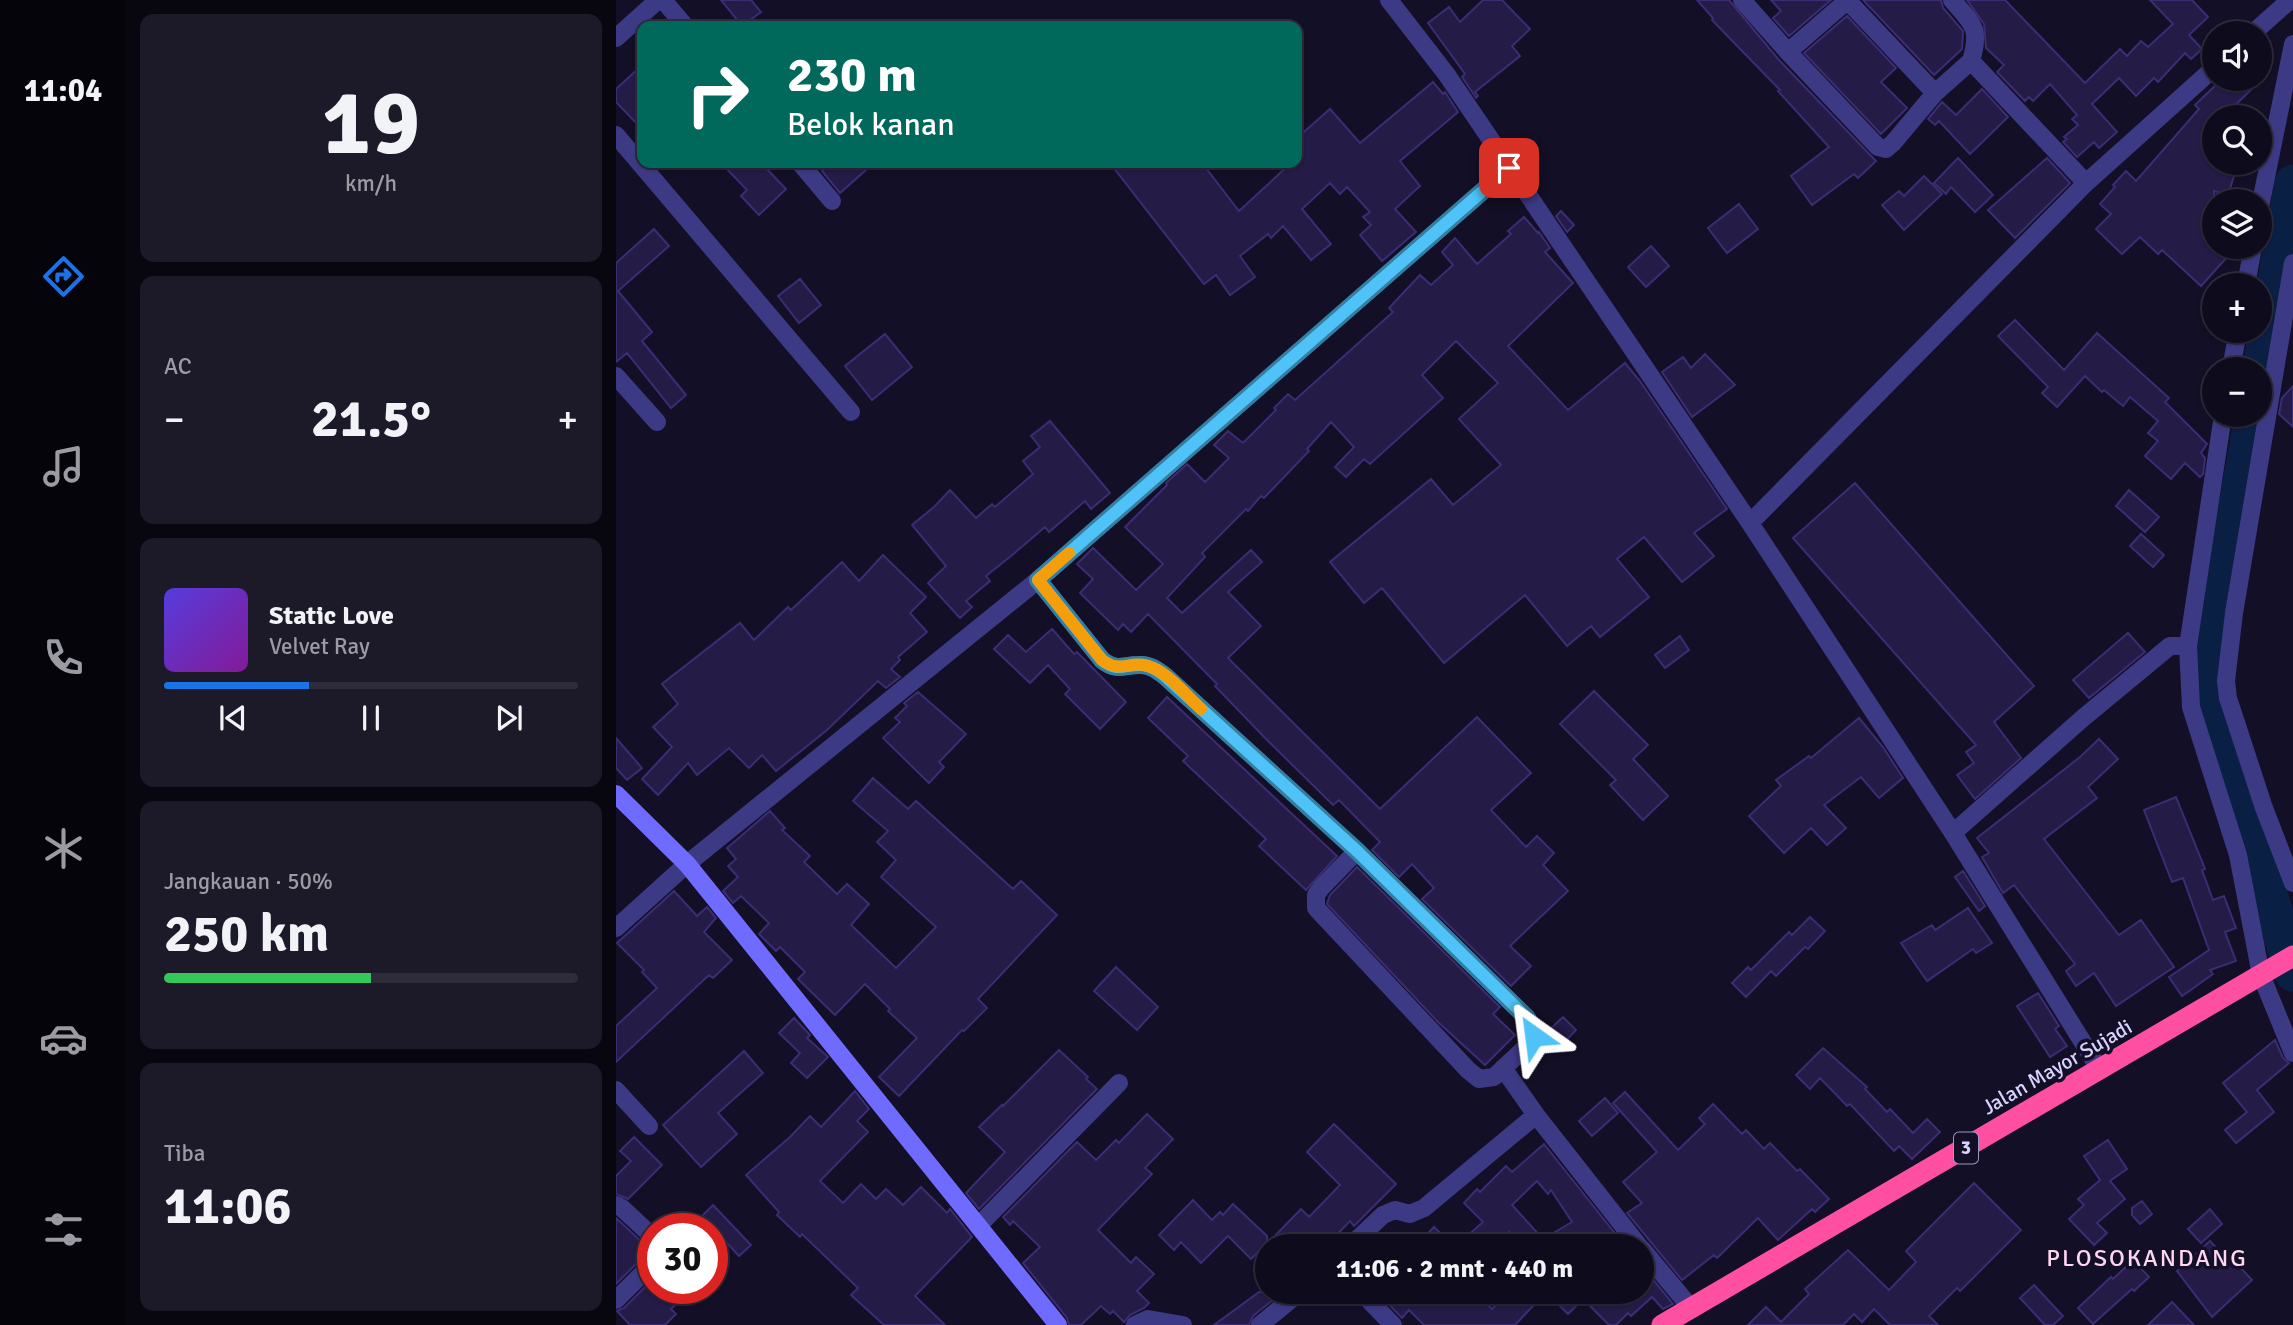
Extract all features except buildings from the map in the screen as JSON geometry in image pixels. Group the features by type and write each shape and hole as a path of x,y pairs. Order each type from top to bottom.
{"highway":[{"name":"Jalan Mayor Sujadi","path":"1662,1325 2293,956"}],"street":[{"path":"618,33 657,0"},
{"path":"663,0 681,21"},
{"path":"1389,0 1447,75 1750,523 1953,833 2100,1070"},
{"path":"1742,0 1878,148 1886,149 1935,93 1971,61 1977,43 1975,34 1968,18 1952,0"},
{"path":"1788,52 1847,0 1935,93"},
{"path":"2266,21 2290,0"},
{"path":"2264,189 2293,44"},
{"path":"1971,61 2086,183"},
{"path":"1750,523 2086,183 2202,79"},
{"path":"616,135 637,160"},
{"path":"644,168 851,412"},
{"path":"804,168 832,201"},
{"path":"616,928 687,864 1038,580 1509,168"},
{"path":"2293,263 2234,613 2226,681 2228,698 2264,808 2293,883"},
{"path":"616,376 657,422"},
{"path":"2220,427 2188,646 2191,707 2238,855 2265,973 2293,1053"},
{"path":"1038,580 1102,660 1110,667 1123,668 1141,664 1155,668 1165,676 1357,851 1526,1017 1533,1027 1534,1036 1494,1077 1479,1079 1468,1070 1315,908 1315,895 1357,851"},
{"path":"1953,833 2083,718 2170,646 2188,646"},
{"path":"616,794 687,864 1058,1325"},
{"path":"1503,1068 1536,1115 1629,1234"},
{"path":"978,1226 1119,1083"},
{"path":"616,1090 649,1126"},
{"path":"1363,1234 1383,1215 1395,1210 1410,1214 1424,1208 1536,1115"},
{"path":"616,1205 637,1222"},
{"path":"1654,1264 1691,1308"},
{"path":"616,1300 637,1279"},
{"path":"1260,1325 1285,1304"},
{"path":"1373,1304 1393,1325"},
{"path":"1135,1325 1148,1319 1183,1325"}],"waterway":[{"path":"2263,357 2293,183"},
{"path":"2251,427 2206,685 2293,973"}],"slow traffic":[{"path":"1069,553 1038,580 1102,660 1110,667 1123,668 1141,664 1155,668 1201,709"}],"district":[{"name":"PLOSOKANDANG","path":"2147,1258"}],"route":[{"path":"1509,168 1038,580 1110,667 1123,668 1141,664 1155,668 1357,851 1526,1017 1533,1027 1534,1036"}]}
